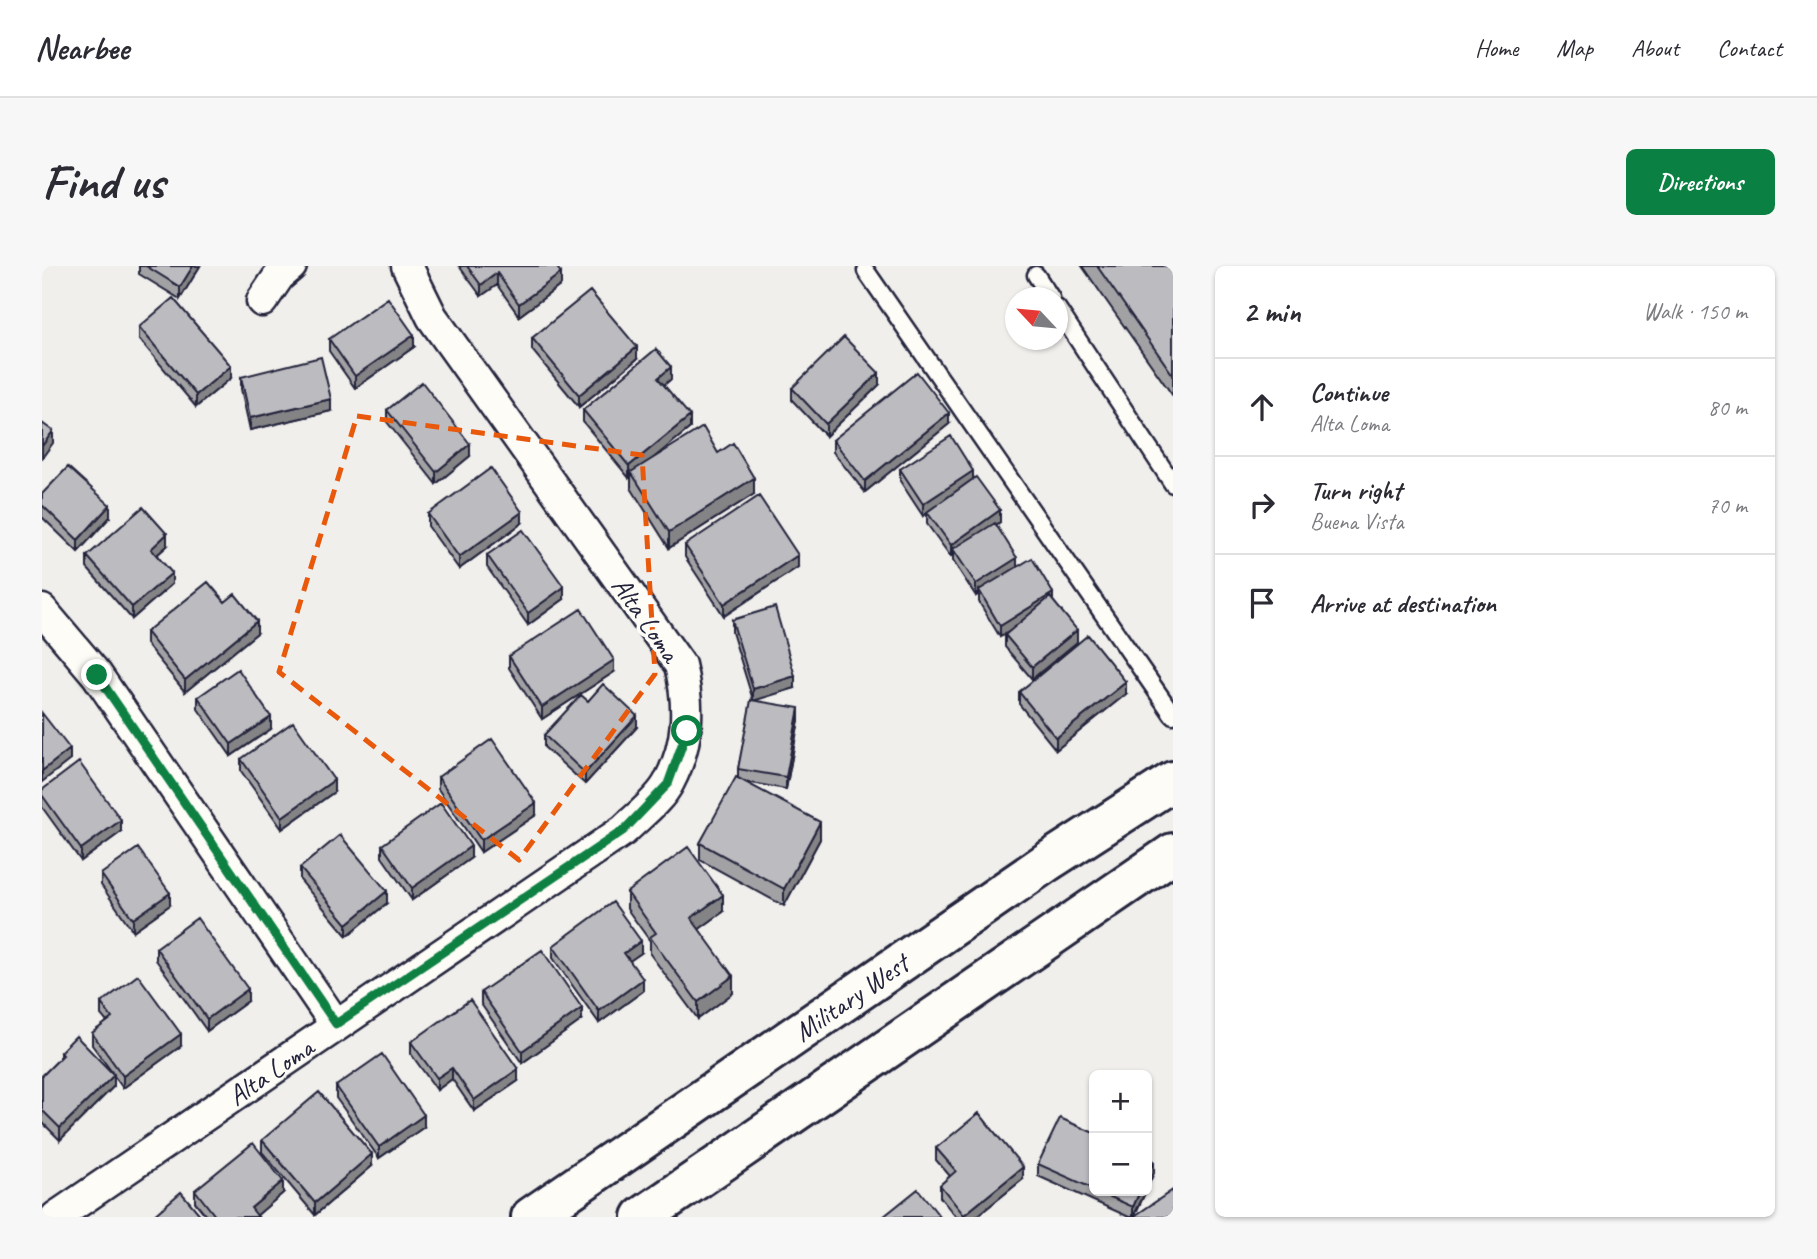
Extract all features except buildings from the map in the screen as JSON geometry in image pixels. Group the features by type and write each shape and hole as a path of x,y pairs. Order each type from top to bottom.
{"main road":[{"name":"Military West","path":"531,1217 1047,862 1173,781"},
{"path":"642,1217 1173,853"}],"street":[{"path":"262,300 279,275 291,266"},
{"name":"Alta Loma","path":"57,1217 336,1024 624,830 668,784 687,731 688,696 680,665 432,317 407,266"},
{"path":"42,610 97,675 336,1024"}],"lane":[{"path":"866,271 1173,715"},
{"path":"1036,275 1044,287"},
{"path":"1068,323 1173,484"}],"highlighted area":[{"path":"357,416 642,455 655,674 519,860 279,672"}],"route":[{"path":"97,675 336,1024 624,830 668,784 687,731"}]}
